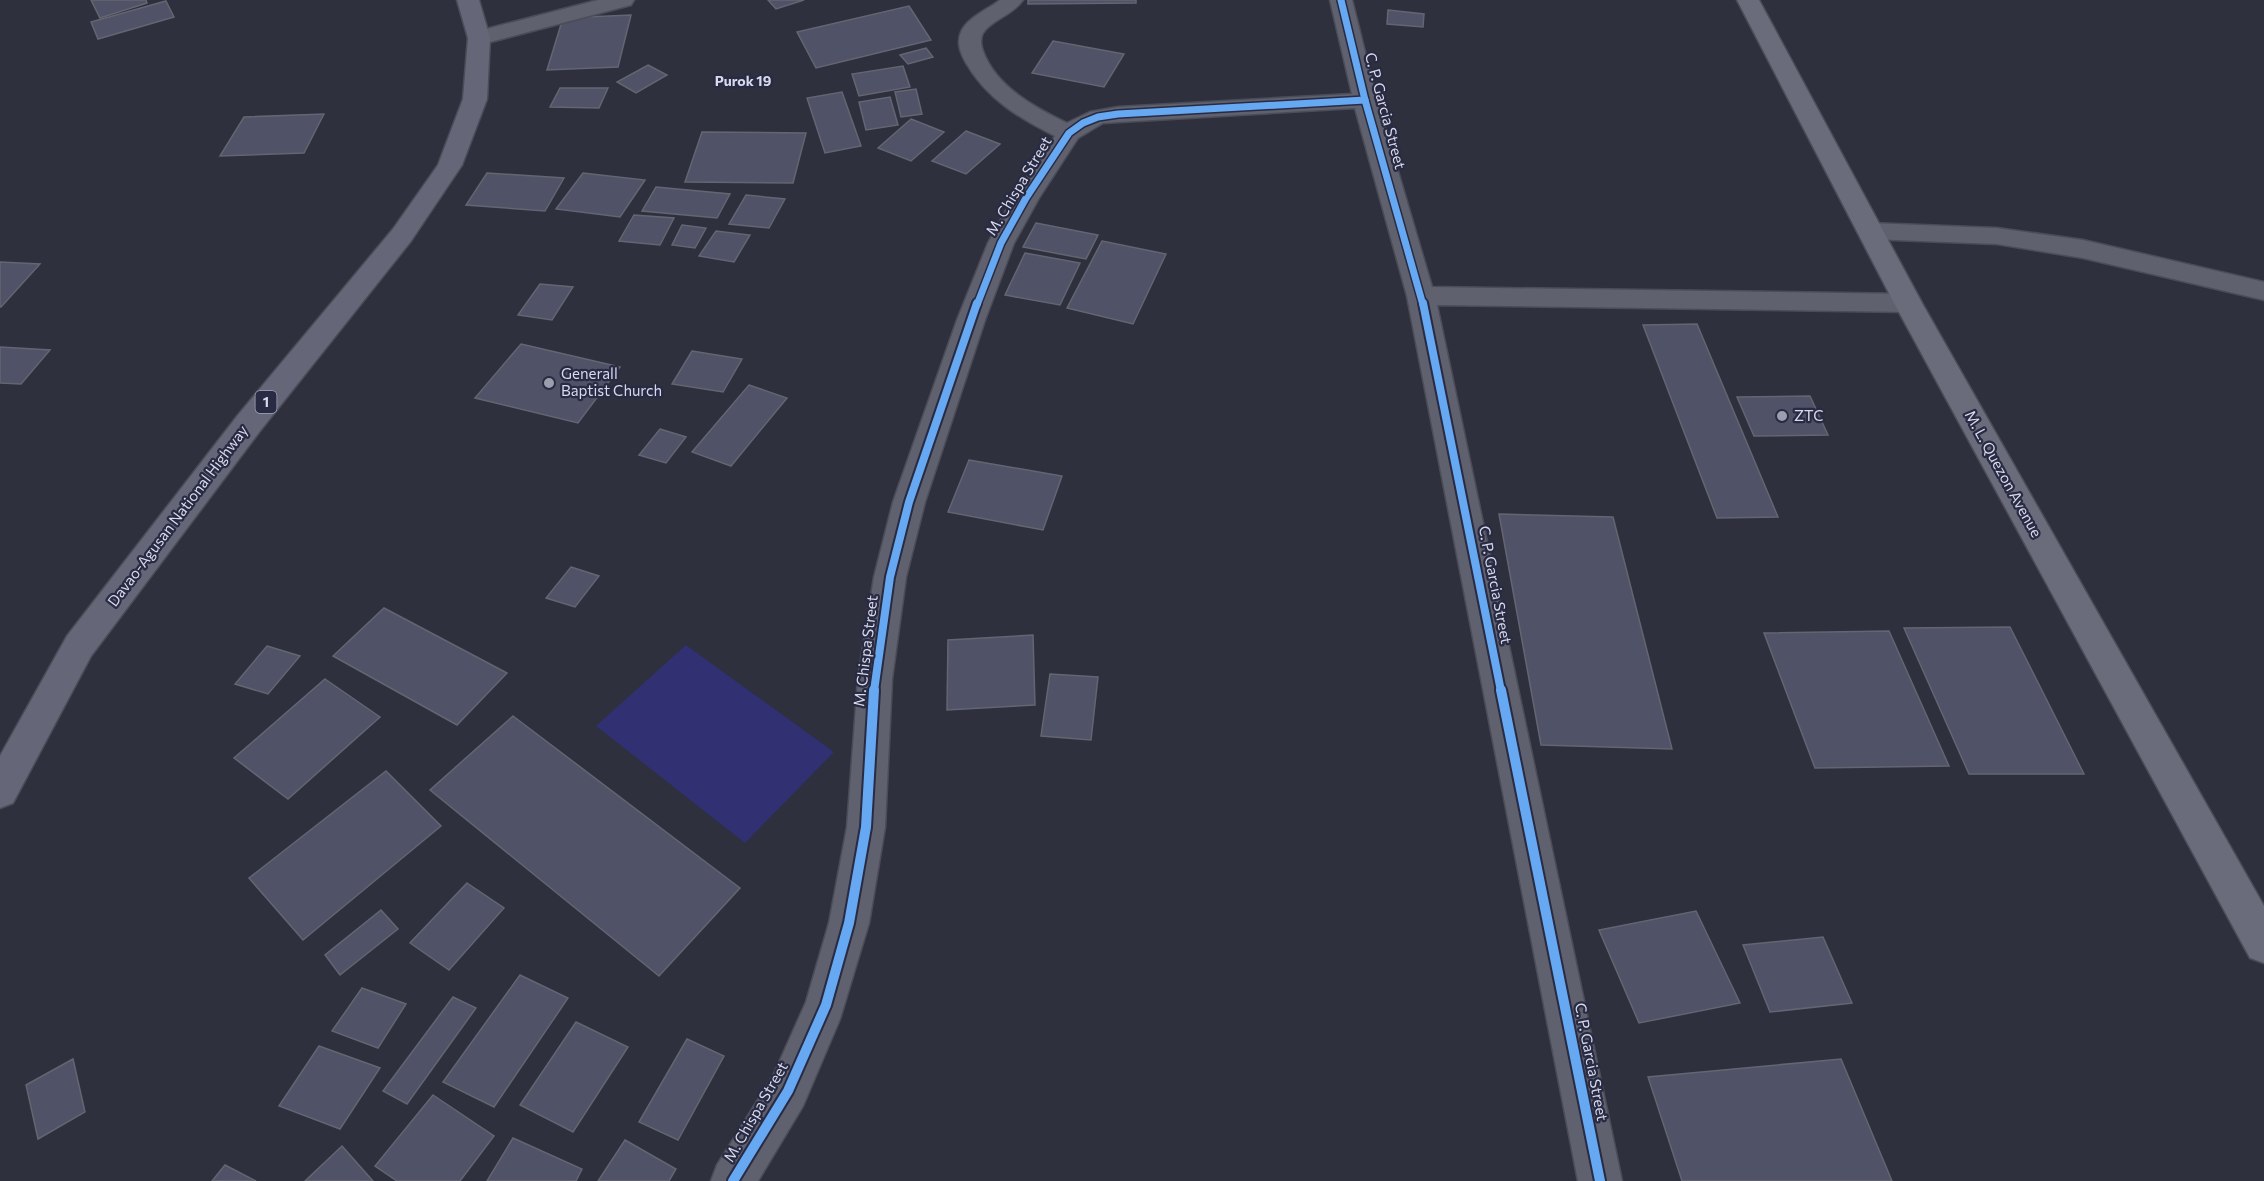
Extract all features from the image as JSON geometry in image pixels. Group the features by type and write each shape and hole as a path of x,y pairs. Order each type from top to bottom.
{"highway":[{"name":"Davao-Agusan National Highway","path":"0,791 78,646 249,423 402,235 450,165 475,99 479,38 468,0"}],"main road":[{"name":"M. L. Quezon Avenue","path":"1748,0 1908,303 2264,944"}],"street":[{"path":"479,38 622,0"},
{"path":"1012,0 981,23 971,34 969,43 974,57 983,72 1007,98 1032,115 1069,133 1083,123 1098,117 1118,114 1365,100"},
{"name":"C. P. Garcia Street","path":"1341,0 1365,100 1421,296 1600,1181"},
{"name":"M. Chispa Street","path":"733,1181 788,1091 826,1005 849,922 866,827 875,679 890,577 909,502 971,320 1001,243 1026,198 1069,133"},
{"path":"1870,231 1997,236 2083,249 2264,291"},
{"path":"1421,296 1908,303"}],"shaded area":[{"path":"686,645 834,752 745,843 596,726"}],"building":[{"path":"91,0 146,0 147,3 100,18"},
{"path":"768,0 804,0 776,9"},
{"path":"1028,0 1136,0 1136,3 1028,4"},
{"path":"166,1 174,17 98,39 91,22"},
{"path":"909,6 931,40 816,68 797,32"},
{"path":"1388,10 1424,14 1423,27 1387,24"},
{"path":"631,15 618,67 547,70 563,18"},
{"path":"1053,41 1124,54 1104,87 1032,73"},
{"path":"926,48 933,57 908,64 900,55"},
{"path":"648,65 667,75 636,93 617,82"},
{"path":"903,66 910,87 859,96 852,74"},
{"path":"560,88 608,88 599,108 550,107"},
{"path":"916,89 922,114 901,117 895,92"},
{"path":"842,92 861,146 825,153 807,98"},
{"path":"890,97 898,125 866,130 859,102"},
{"path":"324,114 304,153 220,156 244,117"},
{"path":"911,119 944,132 911,161 878,148"},
{"path":"966,131 1000,144 966,174 932,161"},
{"path":"702,132 806,133 793,183 685,182"},
{"path":"487,173 564,178 545,211 466,205"},
{"path":"583,173 645,180 620,217 556,209"},
{"path":"656,187 730,194 717,218 642,211"},
{"path":"746,195 785,199 769,228 729,224"},
{"path":"634,215 674,218 660,245 619,241"},
{"path":"1036,223 1098,235 1086,259 1023,247"},
{"path":"682,225 706,228 695,248 672,245"},
{"path":"716,231 750,235 734,262 699,256"},
{"path":"1102,241 1166,254 1133,324 1067,308"},
{"path":"1025,253 1080,263 1060,305 1005,295"},
{"path":"0,262 40,264 1,307 0,307"},
{"path":"540,284 573,287 552,320 518,315"},
{"path":"1697,324 1778,517 1717,518 1643,325"},
{"name":"Generall Baptist Church","path":"521,344 620,367 578,423 475,398"},
{"path":"0,347 50,350 21,384 0,383"},
{"path":"692,351 742,359 723,392 672,384"},
{"path":"749,385 787,398 731,466 692,452"},
{"name":"ZTC","path":"1810,396 1828,435 1754,436 1737,397"},
{"path":"660,429 686,437 666,463 639,455"},
{"path":"969,460 1062,476 1043,530 948,512"},
{"path":"1499,514 1613,517 1672,749 1541,745"},
{"path":"571,567 599,576 575,607 546,598"},
{"path":"384,608 507,673 457,725 333,656"},
{"path":"2010,627 2084,774 1969,774 1904,628"},
{"path":"1889,631 1949,766 1815,768 1764,633"},
{"path":"1033,635 1035,705 947,710 948,640"},
{"path":"267,646 300,656 268,694 235,684"},
{"path":"1050,674 1098,677 1091,740 1041,736"},
{"path":"325,679 380,717 288,799 234,758"},
{"path":"513,716 740,888 659,976 430,790"},
{"path":"386,771 441,826 303,940 249,878"},
{"path":"467,883 504,908 449,970 410,943"},
{"path":"381,910 398,929 340,975 325,955"},
{"path":"1696,911 1740,1003 1639,1023 1599,930"},
{"path":"1823,937 1852,1003 1770,1012 1743,945"},
{"path":"520,975 568,998 494,1107 443,1082"},
{"path":"362,988 406,1004 378,1048 332,1031"},
{"path":"453,997 476,1008 407,1104 383,1091"},
{"path":"576,1022 628,1047 573,1132 520,1105"},
{"path":"687,1039 724,1056 678,1140 639,1122"},
{"path":"319,1046 380,1068 340,1129 279,1106"},
{"path":"73,1059 85,1112 38,1139 26,1085"},
{"path":"1841,1059 1892,1181 1682,1181 1648,1077"},
{"path":"433,1095 494,1136 460,1181 397,1181 375,1166"},
{"path":"513,1138 582,1169 576,1181 487,1181"},
{"path":"625,1140 676,1169 669,1181 598,1181"},
{"path":"342,1146 373,1181 305,1181"},
{"path":"225,1165 256,1181 212,1181"}],"cycle path":[{"path":"1341,0 1365,100 1421,296 1600,1181"},
{"path":"733,1181 788,1091 826,1005 849,923 866,827 875,679 890,577 909,502 971,320 1001,243 1026,198 1069,133 1083,123 1098,117 1365,100"}],"place":[{"name":"Generall Baptist Church","path":"549,383"},
{"name":"ZTC","path":"1782,416"}],"district":[{"name":"Purok 19","path":"743,81"}]}
